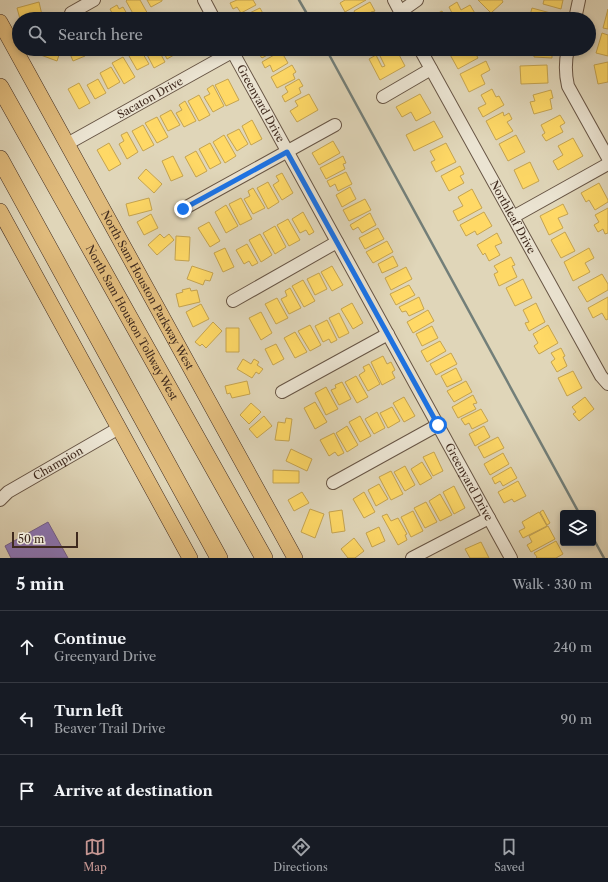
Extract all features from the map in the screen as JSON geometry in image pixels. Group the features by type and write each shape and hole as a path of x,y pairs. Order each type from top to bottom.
{"highway":[{"name":"North Sam Houston Tollway West","path":"0,87 264,558"},
{"path":"0,159 219,558"}],"main road":[{"name":"North Sam Houston Parkway West","path":"0,22 12,44"},
{"name":"North Sam Houston Parkway West","path":"18,56 295,558"},
{"path":"0,211 190,558"}],"street":[{"path":"73,12 94,0"},
{"path":"204,0 210,12"},
{"path":"394,0 400,12"},
{"path":"405,12 417,0"},
{"path":"577,12 580,0"},
{"name":"Sacaton Drive","path":"66,144 221,56"},
{"name":"Greenyard Drive","path":"235,56 511,558"},
{"name":"Northleaf Drive","path":"424,56 601,376 608,384"},
{"path":"567,56 565,64 568,86 608,158"},
{"path":"383,97 431,69"},
{"path":"183,209 335,125"},
{"path":"513,217 608,164"},
{"path":"233,301 337,242"},
{"path":"282,392 388,334"},
{"path":"333,483 438,425"},
{"name":"Champion","path":"0,500 8,492 119,428"},
{"path":"412,558 489,518"}],"building: Homes":[{"path":"140,0 147,12 132,12 126,1"},
{"path":"147,0 162,0 162,1 151,7"},
{"path":"237,0 253,0 256,5 240,12 237,7 233,9 230,3"},
{"path":"345,0 366,0 345,12 340,3"},
{"path":"478,0 502,0 503,2 492,12 490,12"},
{"path":"544,0 563,0 561,9 543,4"},
{"path":"39,2 41,12 18,12 17,8"},
{"path":"370,2 375,11 354,12"},
{"path":"457,2 461,10 470,5 474,12 452,12 449,7"},
{"path":"117,5 119,9 123,7 126,12 112,12 110,9"},
{"path":"260,8 262,12 252,12"},
{"path":"532,8 547,12 531,12"},
{"path":"608,9 608,29 603,28"},
{"path":"602,33 608,35 608,56 596,53"},
{"path":"43,56 59,56 57,61"},
{"path":"71,56 85,56 73,61"},
{"path":"129,56 144,56 149,64 137,70"},
{"path":"148,56 162,56 165,62 154,68"},
{"path":"272,56 284,56 288,63 273,72 270,65 265,68 262,62"},
{"path":"376,56 382,67 385,66 380,56 400,56 405,66 380,80 369,59"},
{"path":"451,56 477,56 478,58 458,69"},
{"path":"552,56 552,58 534,57"},
{"path":"123,57 135,77 124,84 112,63"},
{"path":"486,61 490,70 481,75 485,84 469,92 460,74"},
{"path":"608,62 608,82 598,84 594,65"},
{"path":"292,65 296,72 293,74 295,79 277,88 271,77"},
{"path":"547,65 548,83 521,84 520,66"},
{"path":"111,67 120,82 108,89 100,73"},
{"path":"98,79 106,93 95,99 87,85"},
{"path":"228,79 239,100 226,106 215,85"},
{"path":"299,79 303,86 299,88 301,93 285,102 282,96 288,92 285,87"},
{"path":"79,83 90,103 79,109 68,89"},
{"path":"213,85 224,106 213,112 204,97 210,94 207,89"},
{"path":"492,89 496,97 499,96 504,105 483,117 478,108 486,104 481,95"},
{"path":"551,90 553,98 550,99 552,109 534,114 530,102 535,101 533,95"},
{"path":"309,94 318,110 297,122 290,111 298,106 295,101"},
{"path":"420,94 431,113 416,121 411,112 402,117 396,107"},
{"path":"199,95 210,115 199,121 188,101"},
{"path":"185,101 196,121 184,127 176,113 182,110 179,105"},
{"path":"171,110 180,125 168,131 160,116"},
{"path":"503,112 504,116 509,113 512,119 507,122 513,131 496,140 486,121"},
{"path":"560,115 565,123 560,126 563,132 546,141 542,135 545,133 541,125"},
{"path":"157,117 168,137 157,143 145,123"},
{"path":"252,120 262,139 251,145 242,126"},
{"path":"434,121 443,137 414,151 406,135"},
{"path":"143,125 154,145 143,151 132,131"},
{"path":"239,129 248,144 237,151 227,135"},
{"path":"127,132 138,152 127,159 119,144 124,141 121,135"},
{"path":"224,135 236,156 225,163 213,142"},
{"path":"516,135 525,152 508,161 499,144"},
{"path":"573,138 583,156 558,170 553,161 563,155 558,146"},
{"path":"333,141 340,153 319,165 312,153"},
{"path":"109,143 121,164 109,171 97,150"},
{"path":"210,143 221,163 210,169 199,149"},
{"path":"446,143 456,162 436,172 431,162 435,160 430,151"},
{"path":"196,151 207,171 196,177 185,157"},
{"path":"173,156 183,176 171,181 162,161"},
{"path":"343,156 346,163 343,164 345,169 326,179 320,168"},
{"path":"530,162 539,181 523,189 514,170"},
{"path":"460,166 464,174 460,176 464,183 449,191 441,176"},
{"path":"146,169 162,184 154,193 138,178"},
{"path":"346,172 352,184 338,191 335,184 330,187 327,181"},
{"path":"282,173 293,193 282,200 273,185 279,181 276,176"},
{"path":"268,182 279,202 268,209 257,188"},
{"path":"599,183 608,202 595,210 589,200 586,202 581,193"},
{"path":"350,187 356,199 342,207 336,195"},
{"path":"253,188 265,208 253,214 244,199 250,196 248,191"},
{"path":"472,189 482,208 458,221 453,211 463,206 458,197"},
{"path":"149,198 152,210 129,216 126,204"},
{"path":"241,198 252,219 240,225 229,204"},
{"path":"365,199 371,210 349,221 343,210"},
{"path":"563,204 568,214 558,218 563,228 549,235 540,216"},
{"path":"226,205 238,226 226,233 215,212"},
{"path":"608,208 608,233 605,234 603,229 598,232 594,225 599,222 595,215"},
{"path":"303,212 314,232 309,235 306,230 300,233 292,219"},
{"path":"484,212 492,226 477,235 475,231 466,236 460,225"},
{"path":"370,213 376,225 362,233 358,227 353,230 350,225"},
{"path":"151,214 158,228 144,235 137,222"},
{"path":"288,219 300,240 289,246 277,225"},
{"path":"209,222 220,241 210,247 198,228"},
{"path":"275,226 286,247 275,254 263,233"},
{"path":"378,228 384,239 365,249 359,238"},
{"path":"565,232 575,251 561,258 551,240"},
{"path":"497,233 502,243 495,246 500,255 489,261 485,253 483,255 477,245"},
{"path":"160,234 164,238 169,234 174,240 157,255 148,245"},
{"path":"260,234 272,255 261,262 249,240"},
{"path":"176,236 190,237 189,261 175,260"},
{"path":"387,241 393,252 373,263 366,252"},
{"path":"247,244 258,263 252,266 249,261 244,264 236,250"},
{"path":"225,248 234,267 223,272 214,253"},
{"path":"589,248 594,258 585,263 590,272 573,281 564,262"},
{"path":"393,256 398,266 382,273 378,264"},
{"path":"511,257 515,265 512,266 517,277 499,286 494,274 498,272 494,266"},
{"path":"192,266 213,273 210,281 205,280 203,285 187,279"},
{"path":"332,266 343,285 332,291 321,272"},
{"path":"406,267 412,279 391,290 385,278"},
{"path":"319,273 327,289 315,295 307,279"},
{"path":"602,274 608,284 608,290 587,302 578,287"},
{"path":"523,279 532,298 515,306 506,288"},
{"path":"303,280 315,301 304,307 292,286"},
{"path":"409,285 415,295 396,305 390,294"},
{"path":"190,288 191,291 197,290 200,302 179,307 176,294 183,292 182,290"},
{"path":"290,288 301,308 289,314 281,299 287,296 285,291"},
{"path":"419,297 424,309 409,316 406,311 402,312 399,307"},
{"path":"608,297 608,319 606,320 602,313 593,318 588,308"},
{"path":"277,298 288,318 276,324 265,304"},
{"path":"352,303 363,323 353,329 341,309"},
{"path":"536,303 545,322 529,331 525,323 529,322 523,310"},
{"path":"201,304 209,319 193,327 186,312"},
{"path":"428,310 434,321 413,333 407,322"},
{"path":"261,312 272,333 261,340 249,318"},
{"path":"339,313 349,333 339,338 329,318"},
{"path":"327,320 337,340 331,343 329,339 323,342 315,326"},
{"path":"213,322 222,331 206,348 202,344 200,346 195,342"},
{"path":"310,325 321,345 310,351 298,331"},
{"path":"548,325 558,343 539,354 534,346 538,343 533,334"},
{"path":"432,326 438,338 422,346 416,334"},
{"path":"226,328 239,328 239,352 226,352"},
{"path":"295,332 307,352 295,358 284,338"},
{"path":"440,341 446,351 427,362 421,351"},
{"path":"276,344 284,359 273,365 265,349"},
{"path":"561,348 565,356 563,357 567,366 557,372 551,362 555,359 551,353"},
{"path":"451,353 457,364 436,375 430,364"},
{"path":"383,356 387,364 391,362 395,370 392,372 395,378 382,385 371,362"},
{"path":"243,359 251,364 254,359 259,362 257,365 263,369 259,374 256,372 252,378 237,369"},
{"path":"369,364 380,384 368,391 359,375 365,371 363,367"},
{"path":"456,368 462,380 447,387 441,376"},
{"path":"573,371 582,388 567,396 558,378"},
{"path":"356,376 368,397 357,403 345,382"},
{"path":"247,381 250,394 232,398 230,393 227,394 225,386"},
{"path":"466,381 472,392 454,402 447,391"},
{"path":"342,382 351,399 339,405 331,390 336,388 335,385"},
{"path":"326,387 338,409 326,415 315,393"},
{"path":"473,395 477,403 473,404 476,409 458,418 452,407"},
{"path":"404,397 415,416 404,422 393,403"},
{"path":"585,397 594,409 579,421 573,414 576,412 572,407"},
{"path":"315,402 327,422 315,429 304,408"},
{"path":"251,403 261,412 249,424 240,415"},
{"path":"392,407 400,421 388,428 380,413"},
{"path":"481,409 488,421 472,429 469,423 465,425 461,419"},
{"path":"377,412 385,428 374,434 365,419"},
{"path":"264,416 272,426 257,438 249,429"},
{"path":"360,416 371,436 360,442 349,422"},
{"path":"286,418 292,419 289,441 275,440 278,422 285,423"},
{"path":"347,426 358,445 347,452 336,433"},
{"path":"484,426 490,437 475,446 469,434"},
{"path":"334,433 344,453 338,456 335,452 329,456 320,440"},
{"path":"498,437 504,448 484,458 478,447"},
{"path":"291,449 312,459 307,471 286,461"},
{"path":"434,452 443,471 433,476 423,457"},
{"path":"503,453 509,464 490,475 484,464"},
{"path":"422,462 432,478 420,485 411,469"},
{"path":"405,466 415,485 405,491 394,472"},
{"path":"511,467 517,478 503,486 500,481 495,484 492,478"},
{"path":"273,470 299,471 299,483 273,483"},
{"path":"391,471 403,494 391,500 379,477"},
{"path":"518,481 526,496 514,502 512,499 504,503 498,492"},
{"path":"379,484 388,499 376,506 368,490"},
{"path":"454,486 465,508 454,514 443,492"},
{"path":"302,492 309,503 294,511 288,500"},
{"path":"364,492 375,512 364,518 353,499"},
{"path":"440,494 452,515 440,521 429,501"},
{"path":"426,502 437,522 425,528 414,508"},
{"path":"310,509 324,514 315,538 301,532"},
{"path":"342,510 345,531 332,533 329,512"},
{"path":"543,510 550,523 547,525 540,512"},
{"path":"413,511 423,531 411,537 401,517"},
{"path":"539,512 547,526 523,538 519,531 525,528 522,522"},
{"path":"387,514 391,521 398,518 407,534 405,535 407,540 398,545 382,516"},
{"path":"548,526 555,539 531,552 527,545 532,542 529,536"},
{"path":"379,527 385,541 372,547 366,533"},
{"path":"354,538 364,551 355,558 348,558 341,549"},
{"path":"556,541 563,554 556,558 536,558 537,557 534,553"},
{"path":"481,542 489,558 470,558 465,549"}],"building: Offices":[{"path":"48,522 68,558 11,558 5,546"}],"waterway":[{"path":"299,0 306,12"},
{"path":"330,56 577,510"},
{"path":"596,543 604,558"}],"route":[{"path":"183,209 287,152 438,425"}]}
